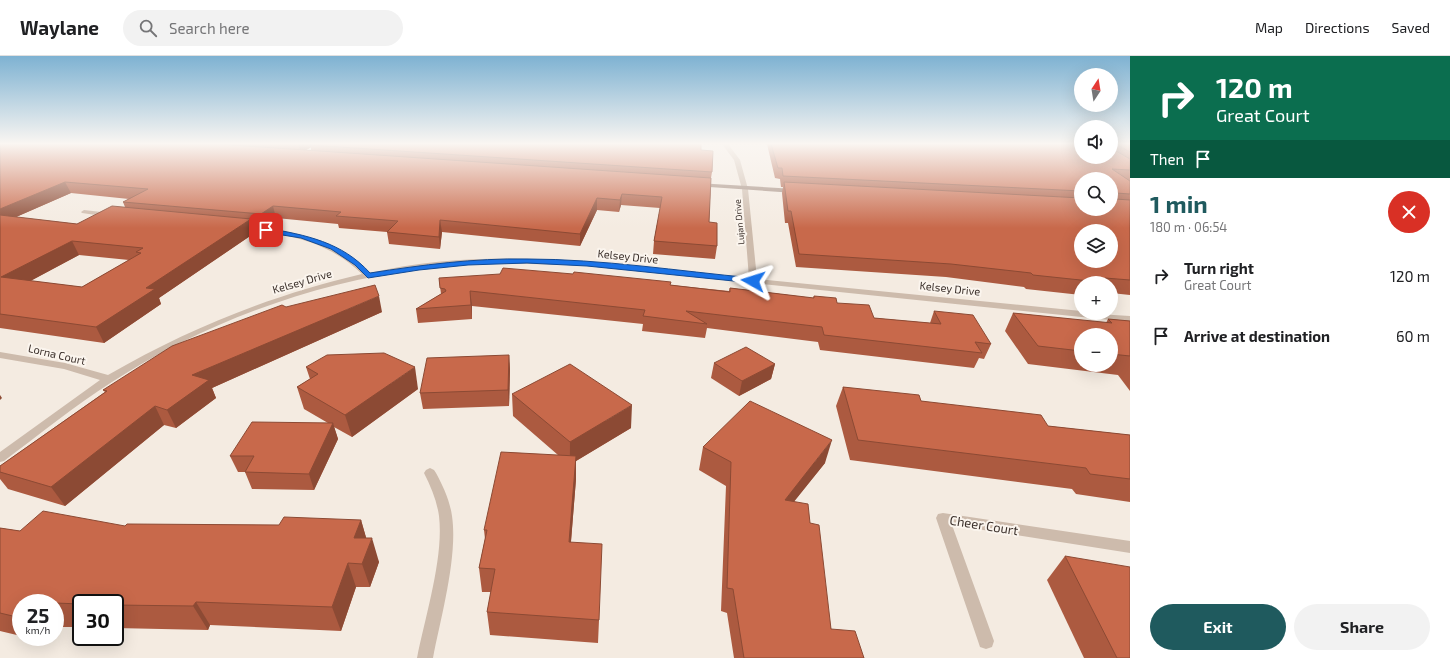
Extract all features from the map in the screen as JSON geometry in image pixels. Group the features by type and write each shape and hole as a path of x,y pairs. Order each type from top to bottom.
{"street":[{"name":"Lujan Drive","path":"740,172 746,188 753,281"},
{"path":"690,185 800,192"},
{"path":"84,212 121,216"},
{"path":"235,227 284,232 319,241 347,255 368,276"},
{"name":"Kelsey Drive","path":"0,458 81,397 109,379 170,345 231,317 296,294 368,276 419,268 468,262 527,261 587,264 1130,319"},
{"name":"Lorna Court","path":"0,355 65,366 109,379"},
{"path":"425,658 445,552 446,521 440,492 430,473"},
{"name":"Cheer Court","path":"986,641 943,518 1130,547"}],"building":[{"path":"0,172 625,172 711,178 709,222 717,223 717,246 654,241 662,197 622,194 620,200 597,198 580,234 440,220 439,237 387,232 398,221 336,216 341,212 273,206 261,214 123,202 148,189 65,182 0,209"},
{"path":"783,172 1074,172 1074,191 783,176"},
{"path":"1118,173 1130,181 1130,194 1118,193"},
{"path":"784,182 1074,198 1074,216 1118,216 1118,199 1130,200 1130,280 1118,279 1118,276 1074,276 1074,279 951,264 799,254 791,211 788,211"},
{"path":"112,206 251,219 146,288 155,289 96,327 0,314 0,215 77,224","holes":["72,241 143,248 136,252 141,253 82,287 1,277"]},
{"path":"503,268 573,274 574,272 671,282 670,285 730,292 730,288 814,298 814,296 836,298 837,303 869,305 874,318 941,324 934,311 973,315 991,344 975,342 982,353 824,335 822,327 686,311 707,324 643,316 645,310 470,291 471,305 416,309 446,291 445,289 440,288 439,278 500,274"},
{"path":"375,285 379,296 192,375 209,380 167,410 155,406 51,487 0,472 0,466 107,391 103,390 172,346 282,305 286,307"},
{"path":"1013,313 1112,323 1109,320 1130,321 1130,356 1118,355 1118,328 1074,328 1074,350 1038,346"},
{"path":"746,347 775,364 742,381 714,363"},
{"path":"384,353 415,367 345,415 297,387 318,374 306,367 327,355"},
{"path":"509,355 508,390 420,393 427,358"},
{"path":"570,364 632,405 570,442 512,394"},
{"path":"843,387 919,395 921,401 1041,415 1048,426 1130,435 1130,479 1090,474 1086,468 858,440"},
{"path":"750,401 832,440 785,500 808,504 810,523 819,525 831,629 855,631 864,658 744,658 733,589 727,588 731,462 703,447"},
{"path":"252,422 333,423 309,474 245,472 254,456 230,456"},
{"path":"501,452 576,456 569,542 602,544 599,620 487,612 495,569 479,568 487,530 484,530"},
{"path":"43,511 125,526 127,524 279,525 284,517 361,520 354,538 372,538 362,564 348,563 332,607 196,602 193,606 124,605 124,594 72,594 72,604 64,603 64,594 12,594 12,616 0,613 0,528 20,531"},
{"path":"1065,556 1130,567 1130,658 1117,658"}],"route":[{"path":"266,230 302,236 333,247 347,255 368,276 394,271 468,262 539,261 587,264 753,281"}]}
